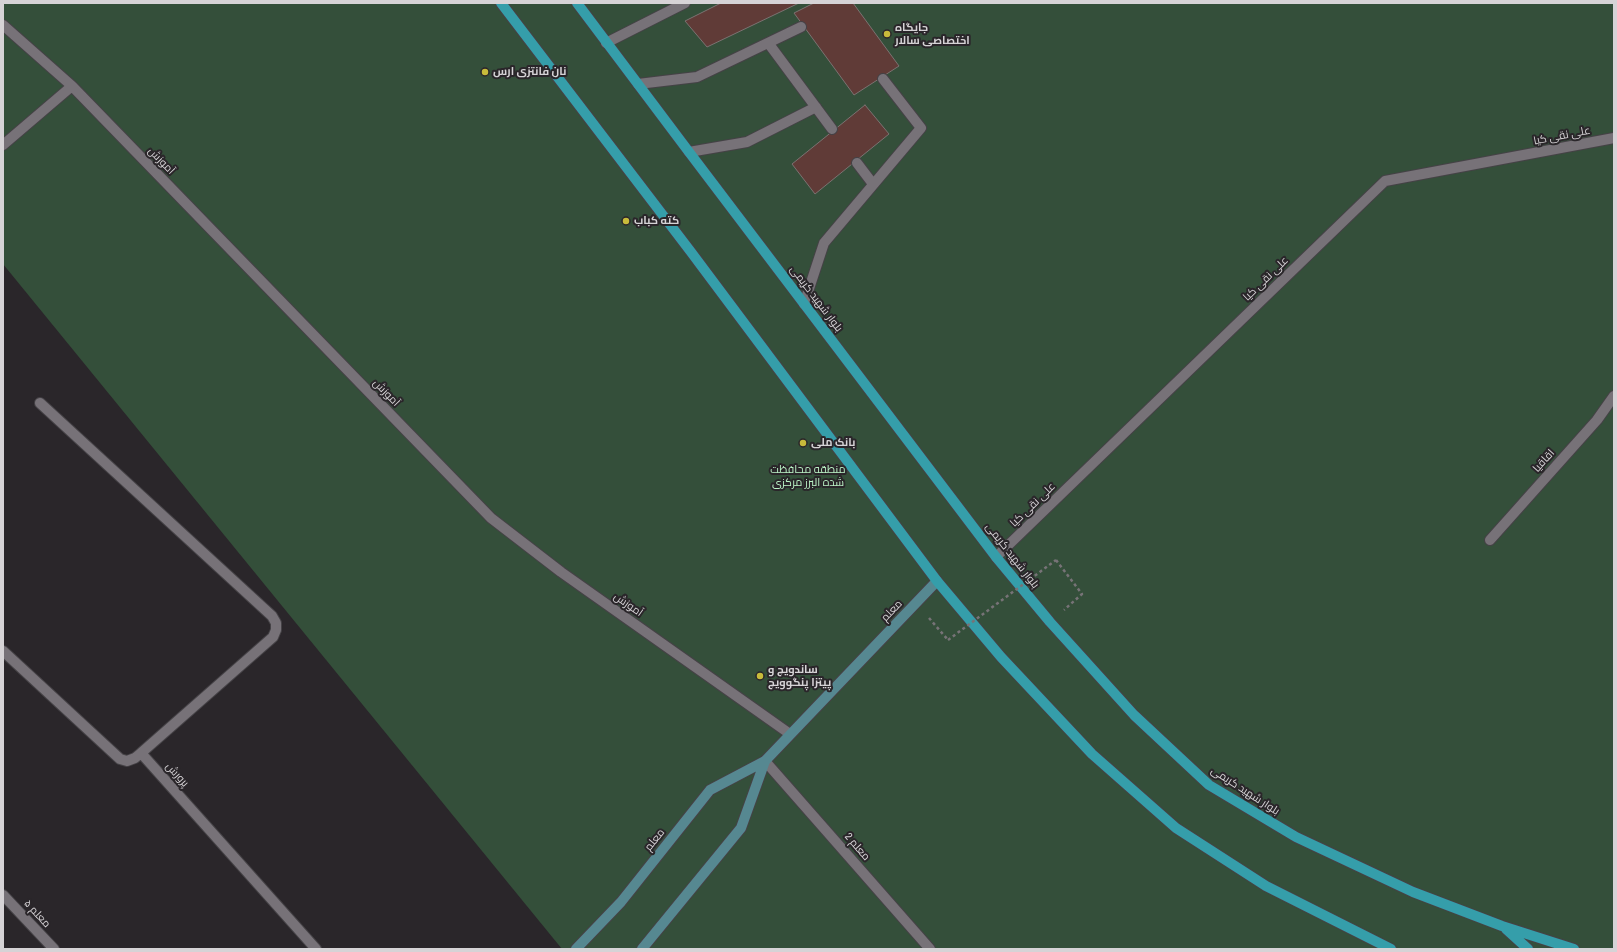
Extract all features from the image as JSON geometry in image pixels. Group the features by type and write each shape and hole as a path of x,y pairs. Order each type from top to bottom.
{"main road":[{"path":"501,3 691,252 937,582 1001,657 1092,754 1176,828 1266,886 1391,949"},
{"name":"بلوار شهید کریمی","path":"577,3 996,557 1050,622 1134,716 1209,785 1296,838 1413,892 1502,926 1574,949"},
{"path":"1502,926 1528,949"}],"street":[{"path":"606,43 684,3"},
{"name":"آموزش","path":"3,25 72,86 491,518 561,572 790,734"},
{"path":"638,84 697,77 770,44 801,27"},
{"path":"770,44 832,129"},
{"path":"804,304 824,243 921,128 883,79"},
{"path":"3,145 72,86"},
{"path":"689,152 746,142 816,107"},
{"name":"علی نقی کیا","path":"996,557 1385,181 1614,138"},
{"path":"857,163 873,184"},
{"name":"اقاقیا","path":"1490,540 1598,420 1614,396"},
{"path":"3,651 120,759 127,761 135,758 141,753 273,637 276,630 276,623 272,616 40,403"},
{"name":"معلم","path":"576,949 621,902 710,790 765,761 937,582"},
{"name":"پرورش","path":"141,753 316,949"},
{"name":"معلم","path":"642,949 741,828 765,761"},
{"name":"معلم 2","path":"765,761 930,949"},
{"name":"معلم ۵","path":"3,894 54,949"}],"path":[{"path":"925,612 948,640 1056,560 1082,594"}],"green space":[{"name":"منطقه محافظت شده البرز مرکزی","path":"3,3 1614,3 1614,949 562,949 3,264"}],"building":[{"path":"721,3 799,3 707,47 685,21"},
{"path":"814,3 853,3 899,66 854,95 794,13"},
{"path":"865,105 889,134 815,194 792,164"}],"place":[{"name":"جایگاه اختصاصی سالار","path":"887,34"},
{"name":"نان فانتزی ارس","path":"485,72"},
{"name":"کته کباب","path":"626,221"},
{"name":"بانک ملی","path":"803,443"},
{"name":"ساندویچ و پیتزا پنگوویچ","path":"760,676"}]}
